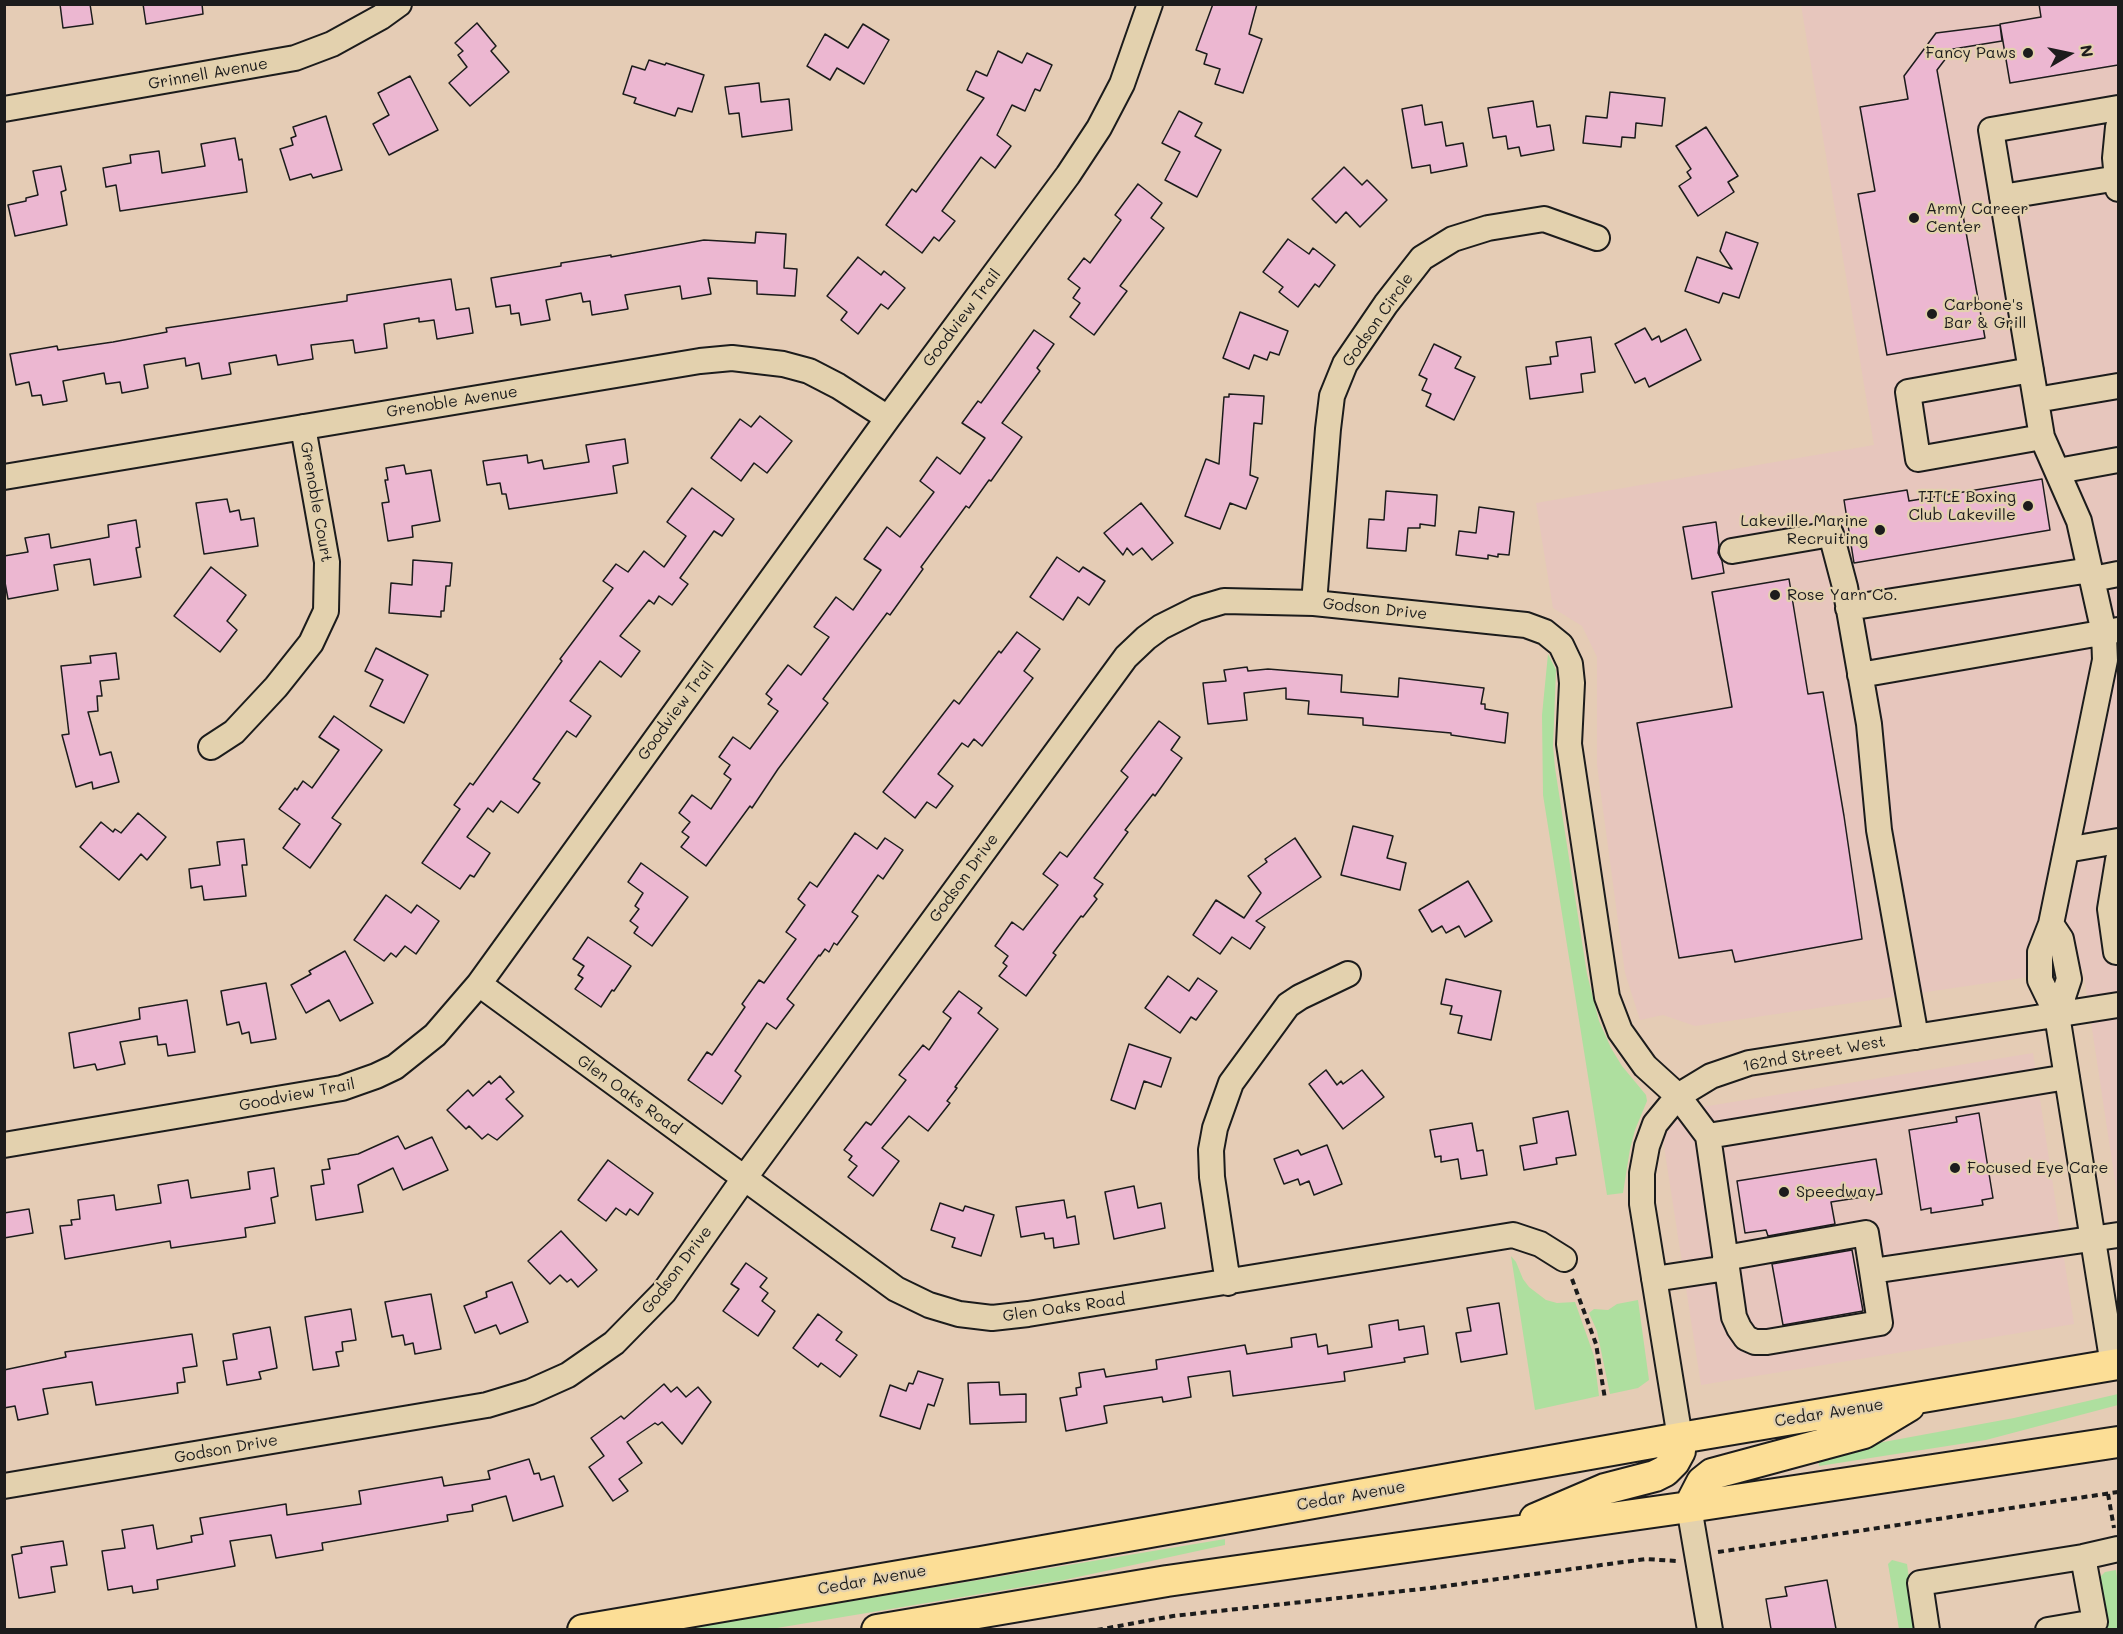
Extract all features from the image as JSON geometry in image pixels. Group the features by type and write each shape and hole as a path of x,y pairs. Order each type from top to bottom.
{"main road":[{"name":"Cedar Avenue","path":"583,1629 1004,1558 1680,1438 2116,1365"},
{"path":"1689,1507 1702,1482 1712,1474 1864,1433 1922,1398"},
{"path":"1500,1534 1605,1489 1654,1476 1674,1462 1680,1451 1680,1438"},
{"path":"877,1629 1167,1581 1689,1507 2118,1442"}],"street":[{"name":"Grinnell Avenue","path":"4,109 295,58 332,44 381,17 399,4"},
{"name":"Goodview Trail","path":"4,1145 322,1092 357,1084 395,1067 435,1035 479,984 888,418 1068,175 1099,128 1122,84 1150,4"},
{"path":"2116,1365 2092,1238 2057,1015 2069,980 2061,939 2051,924 2111,631 2091,574 2079,521 2042,437 1991,130 2118,108"},
{"path":"2002,197 2118,182 2115,158 2118,127"},
{"name":"Godson Circle","path":"1314,603 1332,396 1345,364 1393,295 1422,258 1453,239 1488,228 1544,219 1597,238"},
{"name":"Grenoble Avenue","path":"4,477 700,361 732,358 783,364 809,371 838,386 888,418"},
{"path":"2031,370 1908,392 1918,459 2042,437"},
{"path":"2036,400 2118,386"},
{"name":"Grenoble Court","path":"211,747 234,732 276,687 311,643 326,611 327,562 303,427"},
{"path":"2058,471 2118,460"},
{"path":"1732,551 1831,534 1848,608 1869,724 1879,830 1916,1037"},
{"path":"1848,608 2091,574 2118,574"},
{"name":"Godson Drive","path":"4,1486 488,1405 530,1392 568,1375 627,1332 664,1292 1126,657 1161,627 1197,609 1224,601 1314,603 1526,625 1545,632 1561,645 1570,664 1572,683 1569,744 1607,997 1620,1031 1645,1066 1678,1096 1708,1136"},
{"path":"1860,675 2111,631"},
{"path":"2066,850 2118,842"},
{"path":"2116,952 2110,909 2118,860"},
{"path":"1228,1283 1212,1177 1211,1150 1215,1128 1231,1083 1288,1005 1348,974"},
{"name":"Glen Oaks Road","path":"479,984 896,1289 929,1305 959,1314 992,1318 1028,1314 1513,1235 1540,1244 1564,1259"},
{"name":"162nd Street West","path":"1680,1438 1642,1204 1642,1173 1654,1124 1678,1096 1711,1076 1749,1063 2118,1005"},
{"path":"1654,1279 1726,1263 1866,1233 1880,1323 1755,1342 1746,1338 1734,1317 1726,1263 1708,1136 2067,1077"},
{"path":"1872,1271 2118,1235"},
{"path":"1689,1507 1710,1629"},
{"path":"1927,1629 1920,1583 2083,1557 2118,1549"},
{"path":"2048,1629 2095,1622 2083,1557"}],"path":[{"path":"1564,1259 1596,1344 1605,1399"},
{"path":"1096,1629 1173,1616 1431,1588 1646,1559 1676,1562 1725,1551 2118,1492"}],"shaded area":[{"path":"1801,5 2118,5 2118,1201 2083,969 1695,1026 1663,1015 1640,1020 1625,973 1597,765 1597,657 1582,626 1553,608 1536,503 1874,445"},
{"path":"2033,1053 2074,1324 1701,1385 1659,1114"}],"green space":[{"path":"1548,654 1556,670 1553,746 1555,768 1587,974 1599,1021 1611,1048 1622,1066 1646,1095 1647,1101 1630,1149 1623,1193 1607,1195 1543,795 1542,715"},
{"path":"1511,1256 1529,1287 1546,1300 1557,1303 1575,1302 1594,1356 1599,1396 1535,1410"},
{"path":"1638,1300 1649,1380 1638,1388 1610,1394 1597,1331 1589,1313 1594,1309 1608,1310 1617,1304"},
{"path":"2118,1394 2118,1405 1986,1440 1819,1466 1818,1456 2014,1418"},
{"path":"1225,1539 1225,1545 1064,1580 771,1629 684,1629"},
{"path":"1892,1560 1907,1564 1916,1629 1899,1629 1888,1564"},
{"path":"2116,1570 2118,1629 2106,1629 2098,1579 2105,1572"}],"building":[{"path":"60,4 90,4 93,24 63,28"},
{"path":"143,4 202,4 203,14 146,24"},
{"path":"1213,4 1257,4 1249,34 1262,39 1243,93 1215,84 1220,69 1204,64 1207,54 1196,50"},
{"path":"2039,4 2118,4 2118,65 2010,83 2000,24 2041,17"},
{"path":"477,23 496,46 491,51 509,72 470,106 449,83 467,67 458,55 463,51 455,43"},
{"path":"863,24 889,40 864,84 837,68 830,80 807,66 825,34 848,48"},
{"path":"2000,25 2002,41 1953,49 1937,70 1985,338 1887,355 1858,194 1875,191 1860,107 1908,99 1904,76 1936,33"},
{"path":"998,51 1022,63 1027,53 1052,65 1040,91 1035,89 1025,111 1012,105 997,135 1011,146 995,168 981,157 942,211 955,221 939,241 934,237 922,253 886,225 912,189 916,192 984,98 967,90 976,71 987,76"},
{"path":"649,60 704,75 692,112 678,108 675,116 634,103 636,98 623,94 632,66 645,70"},
{"path":"410,76 438,130 389,155 373,124 389,115 378,93"},
{"path":"759,83 761,102 789,99 792,130 742,137 739,113 729,114 725,87"},
{"path":"1610,92 1665,98 1662,126 1636,123 1635,138 1622,137 1621,147 1583,143 1586,116 1607,118"},
{"path":"1533,101 1537,127 1550,125 1554,150 1521,156 1519,147 1508,149 1506,136 1493,138 1488,108"},
{"path":"1422,105 1425,125 1442,122 1446,146 1463,143 1467,166 1431,173 1430,165 1412,168 1402,109"},
{"path":"1179,111 1202,123 1195,136 1221,150 1197,197 1165,180 1180,152 1162,143"},
{"path":"326,116 342,170 313,178 311,174 290,180 280,149 293,145 291,138 296,136 293,127"},
{"path":"1706,127 1738,176 1728,182 1734,192 1698,216 1679,186 1691,178 1687,172 1691,169 1676,146"},
{"path":"235,138 239,160 242,159 247,192 120,211 116,185 106,187 103,168 131,163 130,155 159,151 162,173 205,166 201,144"},
{"path":"61,166 66,190 61,192 67,225 15,236 8,205 26,201 26,198 38,195 33,171"},
{"path":"1344,167 1362,185 1367,180 1387,200 1360,227 1346,212 1336,223 1312,199"},
{"path":"1138,184 1162,203 1151,218 1164,228 1120,286 1127,291 1094,335 1070,317 1080,303 1073,298 1080,288 1068,279 1084,258 1090,263 1121,220 1115,215"},
{"path":"756,232 786,234 784,268 797,269 795,296 757,294 757,281 708,278 711,294 682,299 680,286 625,295 628,309 592,315 590,301 583,302 581,293 546,300 550,320 521,325 519,313 511,314 510,305 496,307 491,278 561,266 561,263 611,255 611,257 704,240 755,243"},
{"path":"1726,232 1758,243 1739,298 1723,293 1719,303 1685,291 1697,257 1732,269 1720,251"},
{"path":"1288,239 1309,254 1313,248 1335,265 1319,287 1315,284 1298,307 1279,292 1283,287 1263,272"},
{"path":"858,257 881,275 884,271 905,288 888,309 881,304 858,334 841,320 847,312 827,296"},
{"path":"451,279 456,310 469,308 473,333 437,339 434,320 419,322 419,318 384,324 387,348 355,353 353,340 311,345 313,359 278,365 276,355 229,363 231,374 202,379 199,363 186,366 185,358 144,365 148,388 122,393 120,382 106,384 104,373 63,381 67,401 43,405 41,395 32,396 29,382 16,385 10,354 57,346 58,350 113,342 167,332 166,328 347,301 347,295"},
{"path":"1240,312 1288,331 1279,355 1270,352 1267,360 1254,355 1249,369 1223,358"},
{"path":"1645,328 1652,340 1659,336 1661,342 1686,329 1701,360 1649,387 1645,378 1635,383 1615,344"},
{"path":"1034,330 1054,344 1037,368 1040,371 1002,423 1022,437 991,481 989,480 969,508 966,506 921,567 923,569 890,615 887,613 823,699 828,703 778,769 752,808 750,806 706,866 681,847 689,837 682,832 690,822 679,813 692,795 711,809 731,779 724,774 730,765 719,757 733,737 750,749 778,711 768,704 772,699 766,694 788,665 801,675 829,637 814,627 836,597 853,610 881,570 864,559 887,527 900,537 934,492 920,481 937,457 960,474 985,438 962,423 978,401 981,403"},
{"path":"1591,337 1595,372 1581,374 1583,392 1530,399 1526,367 1551,364 1550,357 1558,356 1556,342"},
{"path":"1434,344 1461,357 1455,368 1475,377 1454,420 1426,406 1431,394 1422,390 1427,379 1419,375"},
{"path":"1229,394 1264,396 1262,424 1254,423 1250,475 1258,478 1246,509 1230,503 1220,529 1185,516 1206,459 1219,464 1224,397 1229,397"},
{"path":"760,416 792,441 767,473 754,463 741,481 711,458 740,419 751,427"},
{"path":"625,439 628,463 613,466 617,493 509,509 506,494 502,494 500,483 487,485 483,461 527,455 528,463 542,460 544,469 589,462 586,445"},
{"path":"404,465 406,474 431,470 440,521 412,526 413,537 388,541 382,503 389,502 385,480 388,480 386,468"},
{"path":"2042,479 2050,530 1854,563 1844,500 1907,490 1909,501"},
{"path":"692,488 734,519 722,536 714,531 680,578 688,584 672,605 659,596 654,604 649,600 620,636 640,651 621,677 600,661 570,701 591,716 576,737 567,731 533,779 540,783 518,813 501,801 493,812 488,808 467,837 490,853 474,877 470,875 460,889 422,863 460,809 454,805 470,783 473,785 562,661 560,659 613,588 603,581 616,564 628,572 644,551 664,567 686,536 667,522"},
{"path":"1386,491 1437,495 1435,526 1420,524 1420,528 1408,528 1406,551 1367,548 1369,519 1384,520"},
{"path":"227,499 230,512 239,510 241,520 254,518 258,546 204,554 196,503"},
{"path":"1141,503 1173,543 1152,560 1142,548 1133,555 1127,548 1123,555 1104,533"},
{"path":"1479,507 1514,512 1509,555 1498,554 1498,557 1488,555 1488,559 1456,555 1459,531 1476,533"},
{"path":"136,520 140,547 136,548 141,577 94,585 90,559 54,565 58,590 8,599 4,577 4,556 28,552 25,538 49,534 51,548 109,537 108,525"},
{"path":"1716,522 1718,553 1724,573 1692,579 1683,527"},
{"path":"1057,557 1079,572 1083,567 1105,581 1089,605 1078,597 1063,620 1030,597"},
{"path":"413,560 452,563 450,586 446,586 444,611 441,611 441,617 389,613 391,583 412,585"},
{"path":"211,567 246,595 227,621 237,630 220,652 174,616"},
{"path":"1789,579 1808,694 1823,692 1862,939 1735,962 1732,950 1679,958 1637,723 1732,707 1712,592"},
{"path":"1017,632 1040,649 1024,671 1033,678 982,746 974,739 968,747 962,743 938,774 953,786 936,808 927,802 915,818 883,792 954,700 959,704 999,651 1001,653"},
{"path":"376,648 428,675 404,723 370,706 383,680 365,671"},
{"path":"116,653 119,679 100,681 102,696 97,696 98,711 88,712 100,755 111,752 119,782 93,789 92,782 76,787 62,735 69,734 61,666 91,663 90,656"},
{"path":"1247,667 1248,671 1268,669 1342,675 1341,692 1398,697 1399,678 1484,688 1481,704 1485,704 1485,709 1508,713 1505,743 1451,735 1451,733 1363,725 1363,718 1308,714 1309,701 1286,699 1286,688 1244,693 1247,720 1208,724 1203,683 1226,681 1224,670"},
{"path":"334,716 382,750 332,818 341,824 310,868 283,848 300,824 279,809 303,781 312,788 339,750 319,737"},
{"path":"1159,721 1180,737 1171,750 1182,758 1155,796 1153,794 1125,830 1128,832 1094,878 1103,884 1094,896 1097,899 1053,953 1056,955 1026,996 999,976 1007,966 1003,963 1008,956 995,946 1012,922 1023,930 1058,885 1043,874 1060,852 1067,857 1128,777 1121,771"},
{"path":"138,813 166,837 147,860 141,854 119,880 80,847 101,822 113,832 115,829 121,833"},
{"path":"1353,826 1393,836 1387,858 1406,863 1400,890 1341,875"},
{"path":"855,833 877,849 885,838 903,850 883,879 878,875 852,912 858,916 837,945 834,943 829,952 825,949 819,955 787,999 794,1005 776,1029 767,1023 735,1071 741,1076 722,1104 688,1080 707,1052 712,1055 745,1007 742,1004 759,980 764,983 796,939 786,932 805,905 798,899 810,882 817,887"},
{"path":"1295,838 1321,877 1256,921 1265,927 1250,949 1232,937 1220,954 1193,935 1216,900 1244,918 1261,893 1248,876 1267,862 1265,859"},
{"path":"244,839 247,865 242,865 246,896 204,900 202,886 191,888 189,869 220,865 217,842"},
{"path":"641,863 688,897 652,946 634,933 638,927 630,921 639,909 635,906 643,893 628,882"},
{"path":"1468,881 1492,921 1465,937 1459,926 1446,933 1442,926 1432,932 1419,910"},
{"path":"386,895 411,913 417,905 439,921 416,954 405,946 396,957 391,953 384,961 354,940"},
{"path":"588,937 631,966 601,1007 575,989 583,978 578,975 584,966 573,959"},
{"path":"345,951 373,1003 340,1021 329,1000 306,1013 291,985 311,974 309,971"},
{"path":"1168,976 1189,991 1198,978 1217,991 1196,1020 1191,1017 1180,1033 1145,1008"},
{"path":"1446,979 1501,991 1491,1040 1458,1033 1462,1016 1450,1014 1452,1006 1441,1004"},
{"path":"266,983 276,1039 251,1043 249,1032 242,1034 239,1022 227,1025 221,991"},
{"path":"959,991 982,1008 978,1013 998,1029 955,1087 957,1088 947,1101 950,1103 928,1131 909,1116 882,1148 899,1161 873,1196 848,1177 857,1166 849,1160 852,1156 844,1150 866,1122 871,1125 906,1080 899,1075 923,1045 929,1050 951,1018 943,1012"},
{"path":"187,1000 195,1052 168,1056 166,1044 158,1045 157,1036 120,1042 125,1064 97,1070 95,1064 74,1068 69,1033 140,1019 139,1008"},
{"path":"1129,1044 1171,1058 1161,1087 1144,1081 1135,1109 1111,1100"},
{"path":"1326,1070 1337,1085 1341,1081 1343,1084 1362,1070 1384,1097 1343,1129 1309,1084"},
{"path":"500,1076 514,1092 506,1099 523,1116 497,1140 488,1134 482,1139 469,1126 466,1129 447,1110 468,1090 473,1096 489,1081 491,1084"},
{"path":"1568,1111 1576,1155 1556,1158 1557,1164 1524,1170 1520,1146 1537,1143 1533,1118"},
{"path":"1979,1113 1993,1198 1982,1200 1983,1205 1931,1213 1931,1208 1921,1210 1909,1130 1957,1122 1956,1117"},
{"path":"1472,1123 1477,1151 1483,1150 1487,1175 1461,1179 1458,1159 1441,1162 1441,1156 1435,1157 1430,1130"},
{"path":"398,1136 405,1149 432,1137 448,1170 403,1190 393,1168 358,1185 363,1212 316,1220 311,1186 324,1184 322,1170 330,1169 328,1159 358,1154"},
{"path":"1327,1145 1342,1184 1314,1195 1309,1181 1300,1185 1298,1179 1284,1184 1274,1159 1298,1150 1301,1155"},
{"name":"Speedway","path":"1876,1159 1882,1194 1831,1202 1835,1224 1768,1236 1766,1230 1745,1233 1737,1181"},
{"path":"608,1160 653,1193 638,1215 630,1209 626,1215 616,1208 606,1221 578,1200"},
{"path":"274,1168 278,1196 271,1198 275,1223 245,1228 246,1237 171,1248 170,1241 65,1259 60,1226 72,1225 71,1220 80,1219 78,1200 114,1195 116,1210 161,1203 158,1185 188,1180 191,1198 250,1189 248,1172"},
{"path":"1134,1186 1138,1208 1161,1203 1165,1228 1114,1239 1105,1192"},
{"path":"1064,1200 1067,1218 1075,1216 1079,1244 1054,1248 1053,1238 1045,1239 1044,1233 1021,1237 1016,1207"},
{"path":"940,1203 963,1211 965,1206 994,1215 981,1256 952,1247 955,1238 931,1230"},
{"path":"29,1209 33,1233 4,1238 4,1213"},
{"path":"561,1231 597,1270 578,1287 571,1279 567,1282 560,1275 550,1284 528,1261"},
{"name":"Speedway","path":"1852,1250 1863,1311 1783,1325 1772,1264"},
{"path":"746,1263 767,1278 760,1287 768,1293 762,1301 775,1311 758,1336 723,1311 739,1289 731,1284"},
{"path":"512,1282 528,1322 500,1334 496,1325 475,1333 464,1306 487,1297 486,1292"},
{"path":"431,1294 441,1349 415,1354 413,1343 405,1345 403,1335 392,1337 385,1302"},
{"path":"1499,1303 1507,1354 1461,1362 1456,1333 1471,1331 1467,1308"},
{"path":"351,1309 356,1340 342,1342 343,1351 336,1352 339,1366 313,1370 305,1317"},
{"path":"818,1314 842,1332 836,1340 857,1355 840,1377 821,1363 818,1367 793,1348"},
{"path":"1398,1320 1399,1330 1424,1326 1428,1354 1404,1358 1405,1362 1344,1372 1345,1381 1233,1396 1230,1371 1188,1377 1191,1397 1163,1402 1162,1397 1104,1406 1107,1423 1066,1431 1060,1398 1077,1395 1076,1388 1081,1387 1079,1373 1104,1369 1106,1377 1157,1369 1156,1360 1245,1345 1247,1354 1292,1347 1291,1338 1316,1334 1318,1347 1327,1345 1328,1354 1372,1347 1369,1325"},
{"path":"270,1327 277,1368 259,1372 261,1379 227,1385 223,1361 237,1359 233,1334"},
{"path":"192,1334 197,1366 183,1368 185,1382 177,1383 178,1393 96,1405 92,1382 43,1389 48,1414 18,1420 15,1406 4,1408 4,1370 66,1357 65,1352"},
{"path":"918,1371 943,1379 934,1406 928,1404 920,1429 880,1416 890,1385 906,1391 909,1383 913,1384"},
{"path":"999,1382 1000,1395 1026,1394 1026,1422 970,1424 968,1383"},
{"path":"664,1384 671,1392 677,1387 686,1397 698,1387 711,1402 682,1444 662,1422 658,1425 655,1423 627,1442 642,1463 619,1479 628,1491 613,1501 589,1467 604,1456 591,1438 621,1416 624,1419"},
{"path":"529,1459 534,1474 539,1473 541,1480 554,1476 563,1506 513,1521 506,1496 472,1505 473,1511 447,1515 448,1521 322,1543 323,1550 276,1558 271,1535 230,1541 235,1566 157,1580 158,1589 133,1593 132,1586 108,1590 102,1551 125,1548 122,1530 153,1525 157,1549 192,1542 191,1536 203,1534 200,1518 286,1504 287,1515 361,1504 359,1491 442,1477 444,1486 490,1479 488,1471"},
{"path":"63,1541 67,1565 51,1567 55,1592 19,1598 12,1555 22,1553 21,1547"},
{"path":"1827,1580 1836,1629 1771,1629 1766,1599 1787,1596 1785,1587"}],"place":[{"name":"Fancy Paws","path":"2028,53"},
{"name":"Army Career Center","path":"1914,218"},
{"name":"Carbone's Bar & Grill","path":"1932,314"},
{"name":"TITLE Boxing Club Lakeville","path":"2028,506"},
{"name":"Lakeville Marine Recruiting","path":"1880,530"},
{"name":"Rose Yarn Co.","path":"1775,595"},
{"name":"Focused Eye Care","path":"1955,1168"},
{"name":"Speedway","path":"1784,1192"}]}
